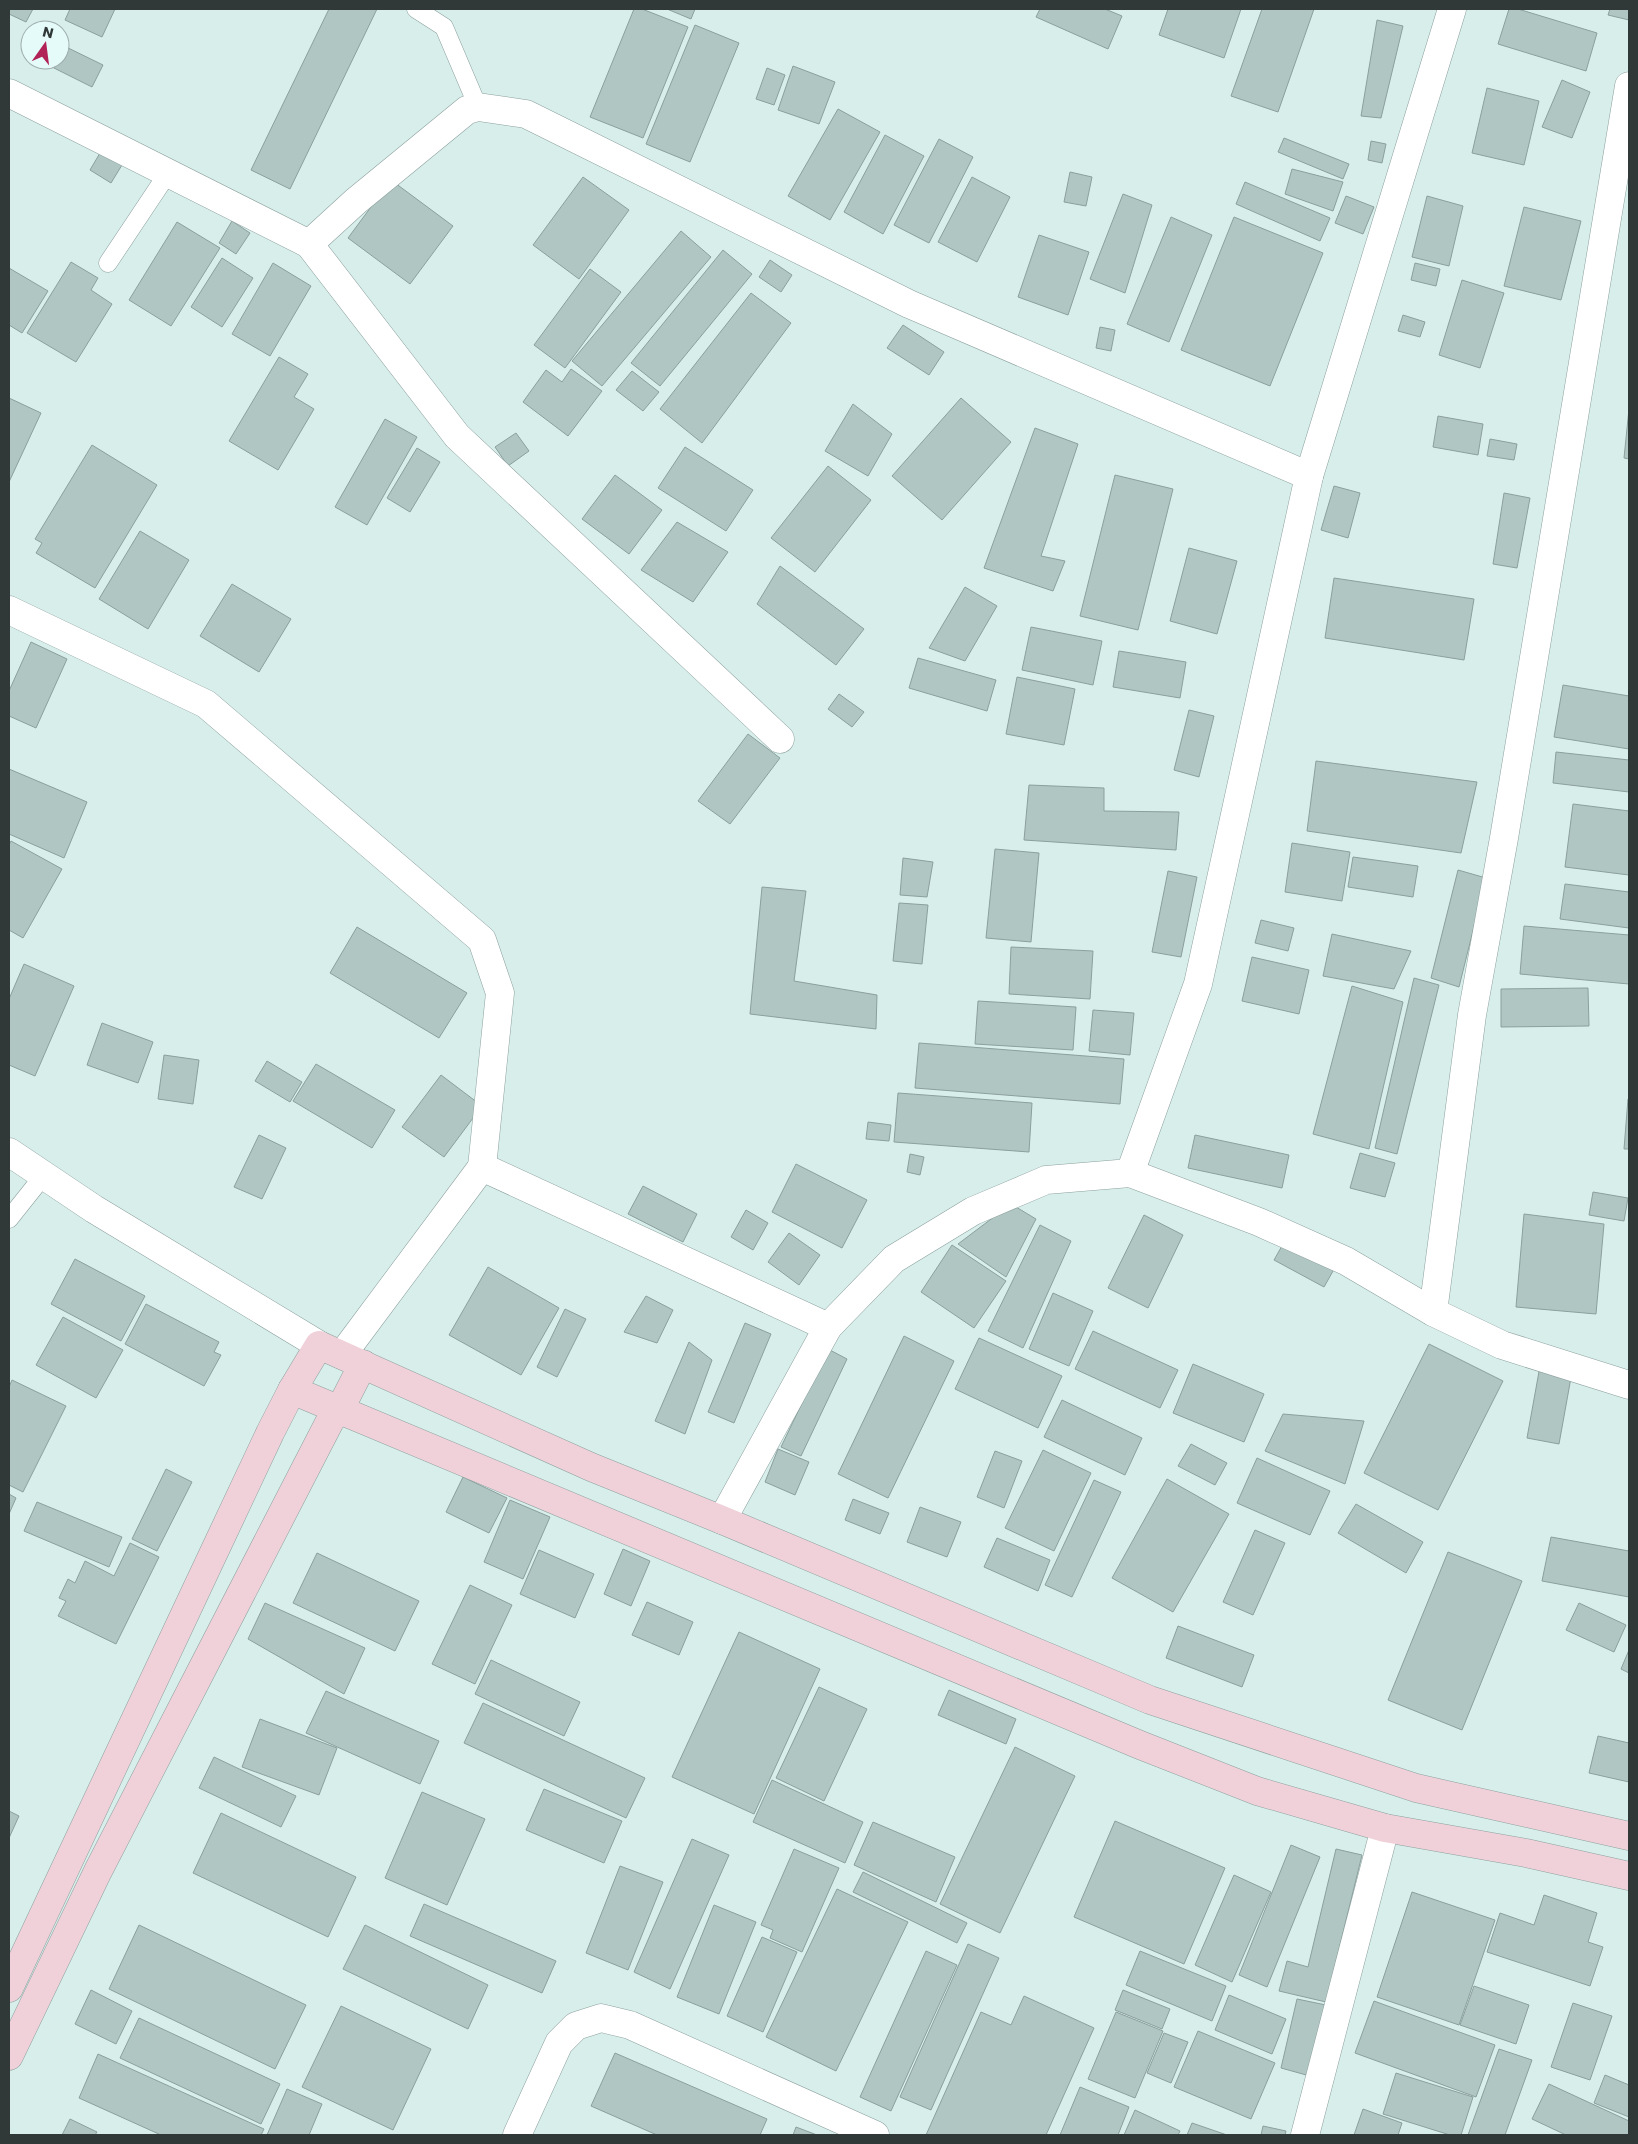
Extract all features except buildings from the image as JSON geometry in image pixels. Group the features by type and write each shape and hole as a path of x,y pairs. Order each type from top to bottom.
{"street":[{"path":"1130,1173 1198,984 1309,476 1452,9"},
{"path":"1433,1312 1472,1016 1504,838 1629,86"},
{"path":"9,93 309,244 457,436 780,739"},
{"path":"309,244 356,201 467,110 478,108 526,114 910,304 1309,476"},
{"path":"9,610 206,704 482,940 500,993 482,1167 342,1355 292,1390 9,1988"},
{"path":"9,1152 94,1209 342,1355 591,1467 1150,1700 1416,1788 1629,1836"},
{"path":"482,1167 828,1327"},
{"path":"722,1520 828,1327 894,1259 973,1211 1046,1180 1130,1173 1260,1222 1346,1261 1433,1312 1502,1345 1629,1385"},
{"path":"9,2056 98,1871 331,1419 339,1411 342,1355"},
{"path":"292,1390 1140,1745 1257,1792 1385,1828 1526,1854 1629,1876"},
{"path":"1305,2135 1385,1828"},
{"path":"517,2135 559,2043 576,2026 601,2018 630,2026 875,2135"}],"lane":[{"path":"416,9 444,27 478,108"},
{"path":"108,263 168,173"},
{"path":"9,1219 44,1175"}]}
